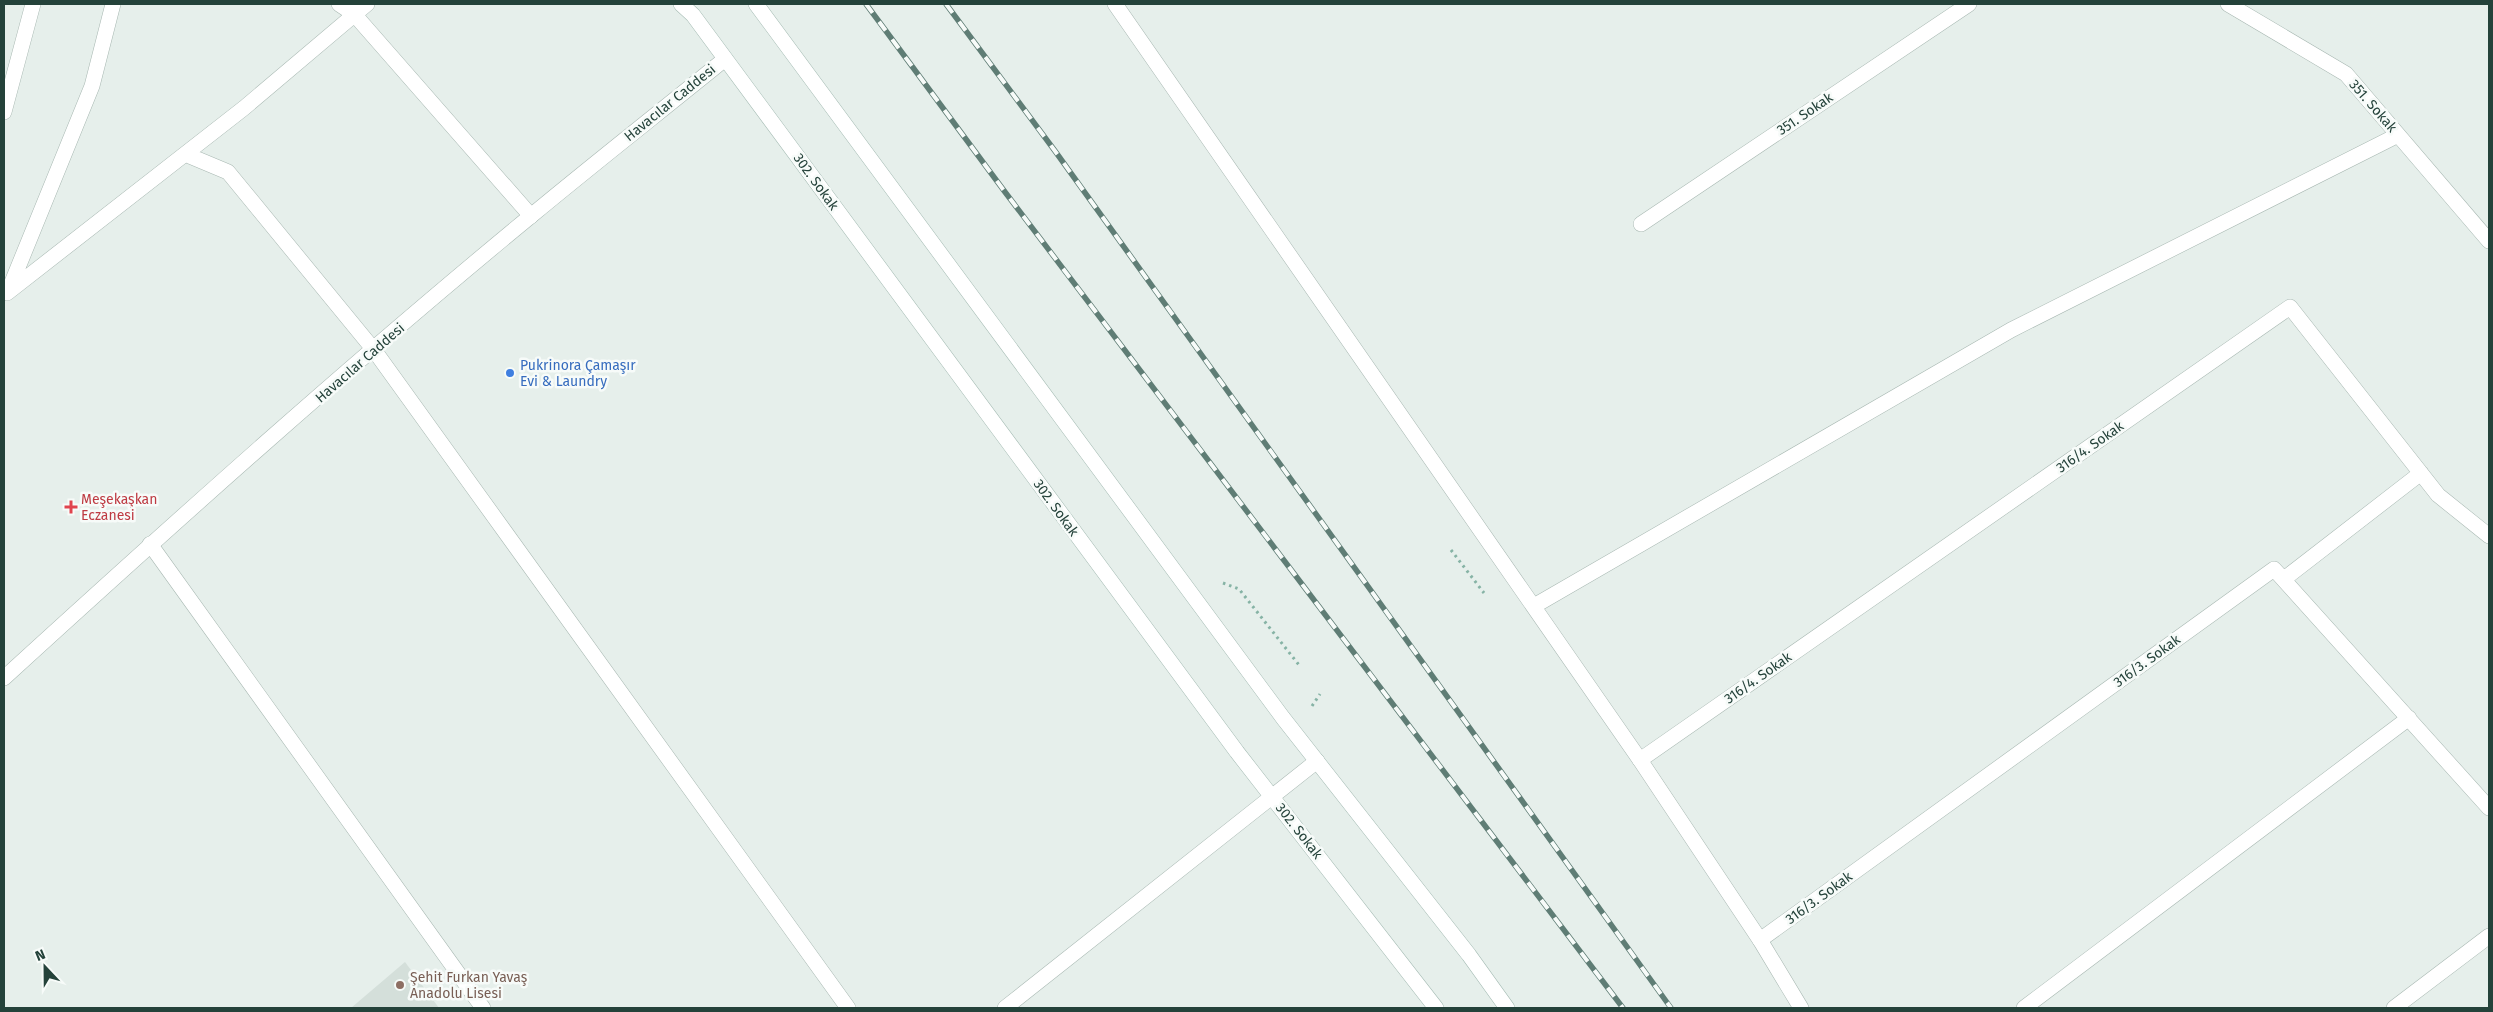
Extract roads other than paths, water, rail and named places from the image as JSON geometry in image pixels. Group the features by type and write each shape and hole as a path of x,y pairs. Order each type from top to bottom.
{"street":[{"path":"4,112 33,4"},
{"path":"6,297 92,86 113,4"},
{"path":"340,4 354,14 531,216"},
{"path":"6,297 244,108 367,4"},
{"name":"302. Sokak","path":"681,4 693,15 1237,752 1436,1008"},
{"path":"756,4 1317,761 1508,1008"},
{"path":"1115,4 1640,760 1760,940 1802,1008"},
{"name":"351. Sokak","path":"1641,224 1969,4"},
{"name":"351. Sokak","path":"2228,4 2346,74 2489,241"},
{"name":"Havacılar Caddesi","path":"4,678 150,544 374,350 531,216 725,59"},
{"path":"1534,606 2011,330 2398,135"},
{"path":"185,154 228,172 374,350 848,1008"},
{"name":"316/4. Sokak","path":"1640,760 2290,307 2438,495 2489,536"},
{"path":"2421,473 2284,579 2489,808"},
{"path":"150,544 483,1008"},
{"name":"316/3. Sokak","path":"1760,940 2274,569 2284,579"},
{"path":"2024,1008 2409,718"},
{"path":"1005,1008 1317,761"},
{"path":"2394,1008 2489,936"}],"railway":[{"path":"866,4 1005,192 1623,1008"},
{"path":"946,4 1055,151 1671,1008"}],"place":[{"name":"Pukrinora Çamaşır Evi & Laundry","path":"510,373"},
{"name":"Meşekaşkan Eczanesi","path":"71,507"},
{"name":"Şehit Furkan Yavaş Anadolu Lisesi","path":"400,985"}]}
